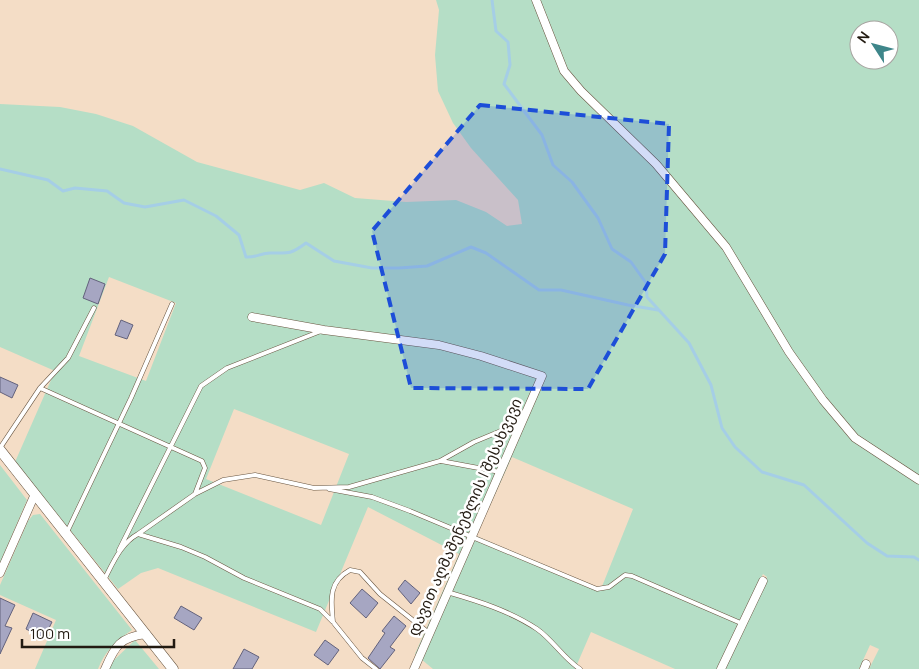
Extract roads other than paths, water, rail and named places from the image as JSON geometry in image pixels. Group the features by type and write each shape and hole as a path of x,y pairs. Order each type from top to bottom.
{"street":[{"path":"536,0 564,71 581,91 661,170 726,247 789,352 823,400 855,438 919,480"},
{"path":"252,317 324,330"},
{"name":"დავით აღმაშენებლის I შესახვევი","path":"324,330 439,345 481,356 542,376 415,666"},
{"path":"0,449 173,669"},
{"path":"0,574 35,494"},
{"path":"722,669 763,581"},
{"path":"105,669 120,644 130,636 146,634"},
{"path":"415,666 423,669"}],"lane":[{"path":"66,533 120,422 172,304"},
{"path":"0,449 40,388 68,358 94,308"},
{"path":"103,580 201,386 227,368 324,330"},
{"path":"40,388 120,422 202,461 205,468 195,494"},
{"path":"329,489 370,482 440,461 474,442 522,422"},
{"path":"440,461 500,472"},
{"path":"117,554 132,537 195,494 223,480 238,476 255,475 372,498 441,523 597,589 609,588 625,575 632,576 742,624"},
{"path":"138,534 181,546 205,556 244,578 320,610 334,622 362,658 376,669"},
{"path":"334,622 331,594 333,585 350,570 360,572 380,594 429,633"},
{"path":"447,592 489,605 538,630 566,660 580,669"}],"waterway":[{"path":"492,0 496,31 508,42 510,65 504,84 542,135 553,165 572,182 598,218 612,249 631,262 646,283 647,297 689,343 711,385 722,428 735,447 762,472 804,485 867,543 887,556 914,557 919,560"},
{"path":"0,169 48,180 63,191 75,188 107,191 124,203 145,207 184,200 216,216 239,235 246,257 267,253 285,253 296,250 306,243 334,261 372,268 399,268 427,266 471,247 486,253 539,290 561,290 658,310"}]}
